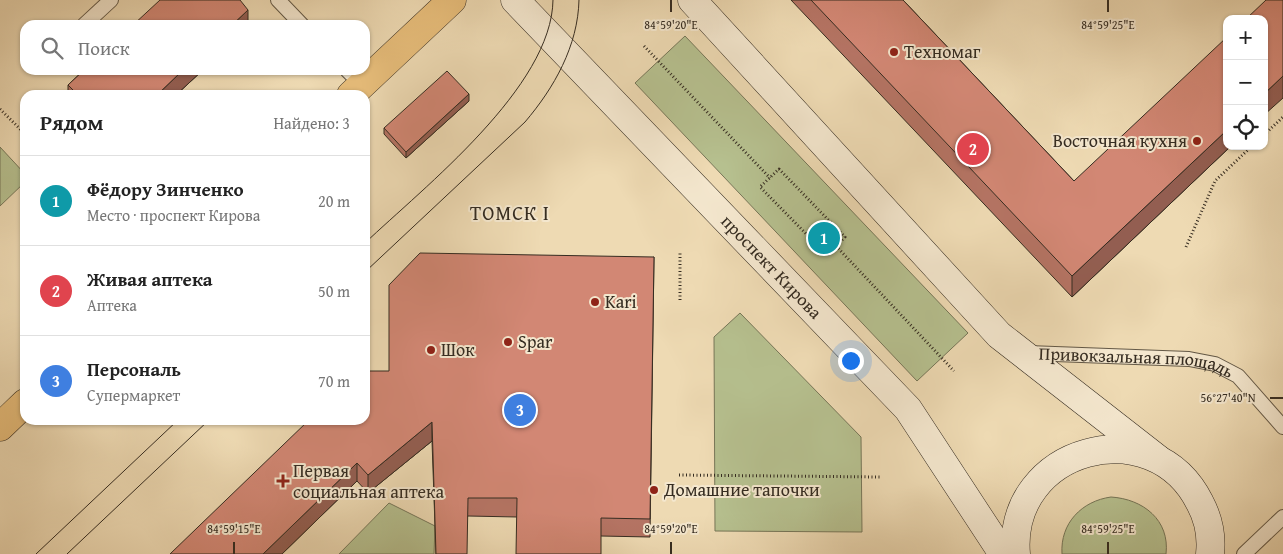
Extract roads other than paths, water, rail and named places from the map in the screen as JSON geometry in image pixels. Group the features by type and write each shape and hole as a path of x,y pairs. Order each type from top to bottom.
{"main road":[{"path":"370,69 452,0"},
{"name":"проспект Кирова","path":"515,0 908,409 1003,554"},
{"path":"692,0 999,334 1158,459 1179,473 1194,491 1206,514 1210,531 1210,554"},
{"path":"0,427 20,408"},
{"path":"1016,554 1015,543 1022,510 1044,477 1064,461 1084,452 1106,448 1129,449 1158,459"}],"lane":[{"path":"89,20 111,0"},
{"path":"278,0 297,20"},
{"name":"Привокзальная площадь","path":"1023,353 1188,359 1215,364 1238,376 1283,427"},
{"path":"1244,554 1283,516"}],"tram line":[{"path":"370,238 450,164 481,133 509,100 532,67 547,33 553,0"},
{"path":"370,267 525,122 536,109 555,81 569,50 578,17 579,0"},
{"path":"36,554 173,425"},
{"path":"67,554 204,425"}],"place":[{"name":"Техномаг","path":"894,52"},
{"name":"Восточная кухня","path":"1197,141"},
{"name":"Живая аптека","path":"973,149"},
{"name":"Фёдору Зинченко","path":"824,238"},
{"name":"Kari","path":"595,302"},
{"name":"Spar","path":"508,342"},
{"name":"Шок","path":"431,350"},
{"name":"Персональ","path":"520,410"},
{"name":"Первая социальная аптека","path":"283,481"},
{"name":"Домашние тапочки","path":"654,490"}],"district":[{"name":"ТОМСК I","path":"510,213"}]}
